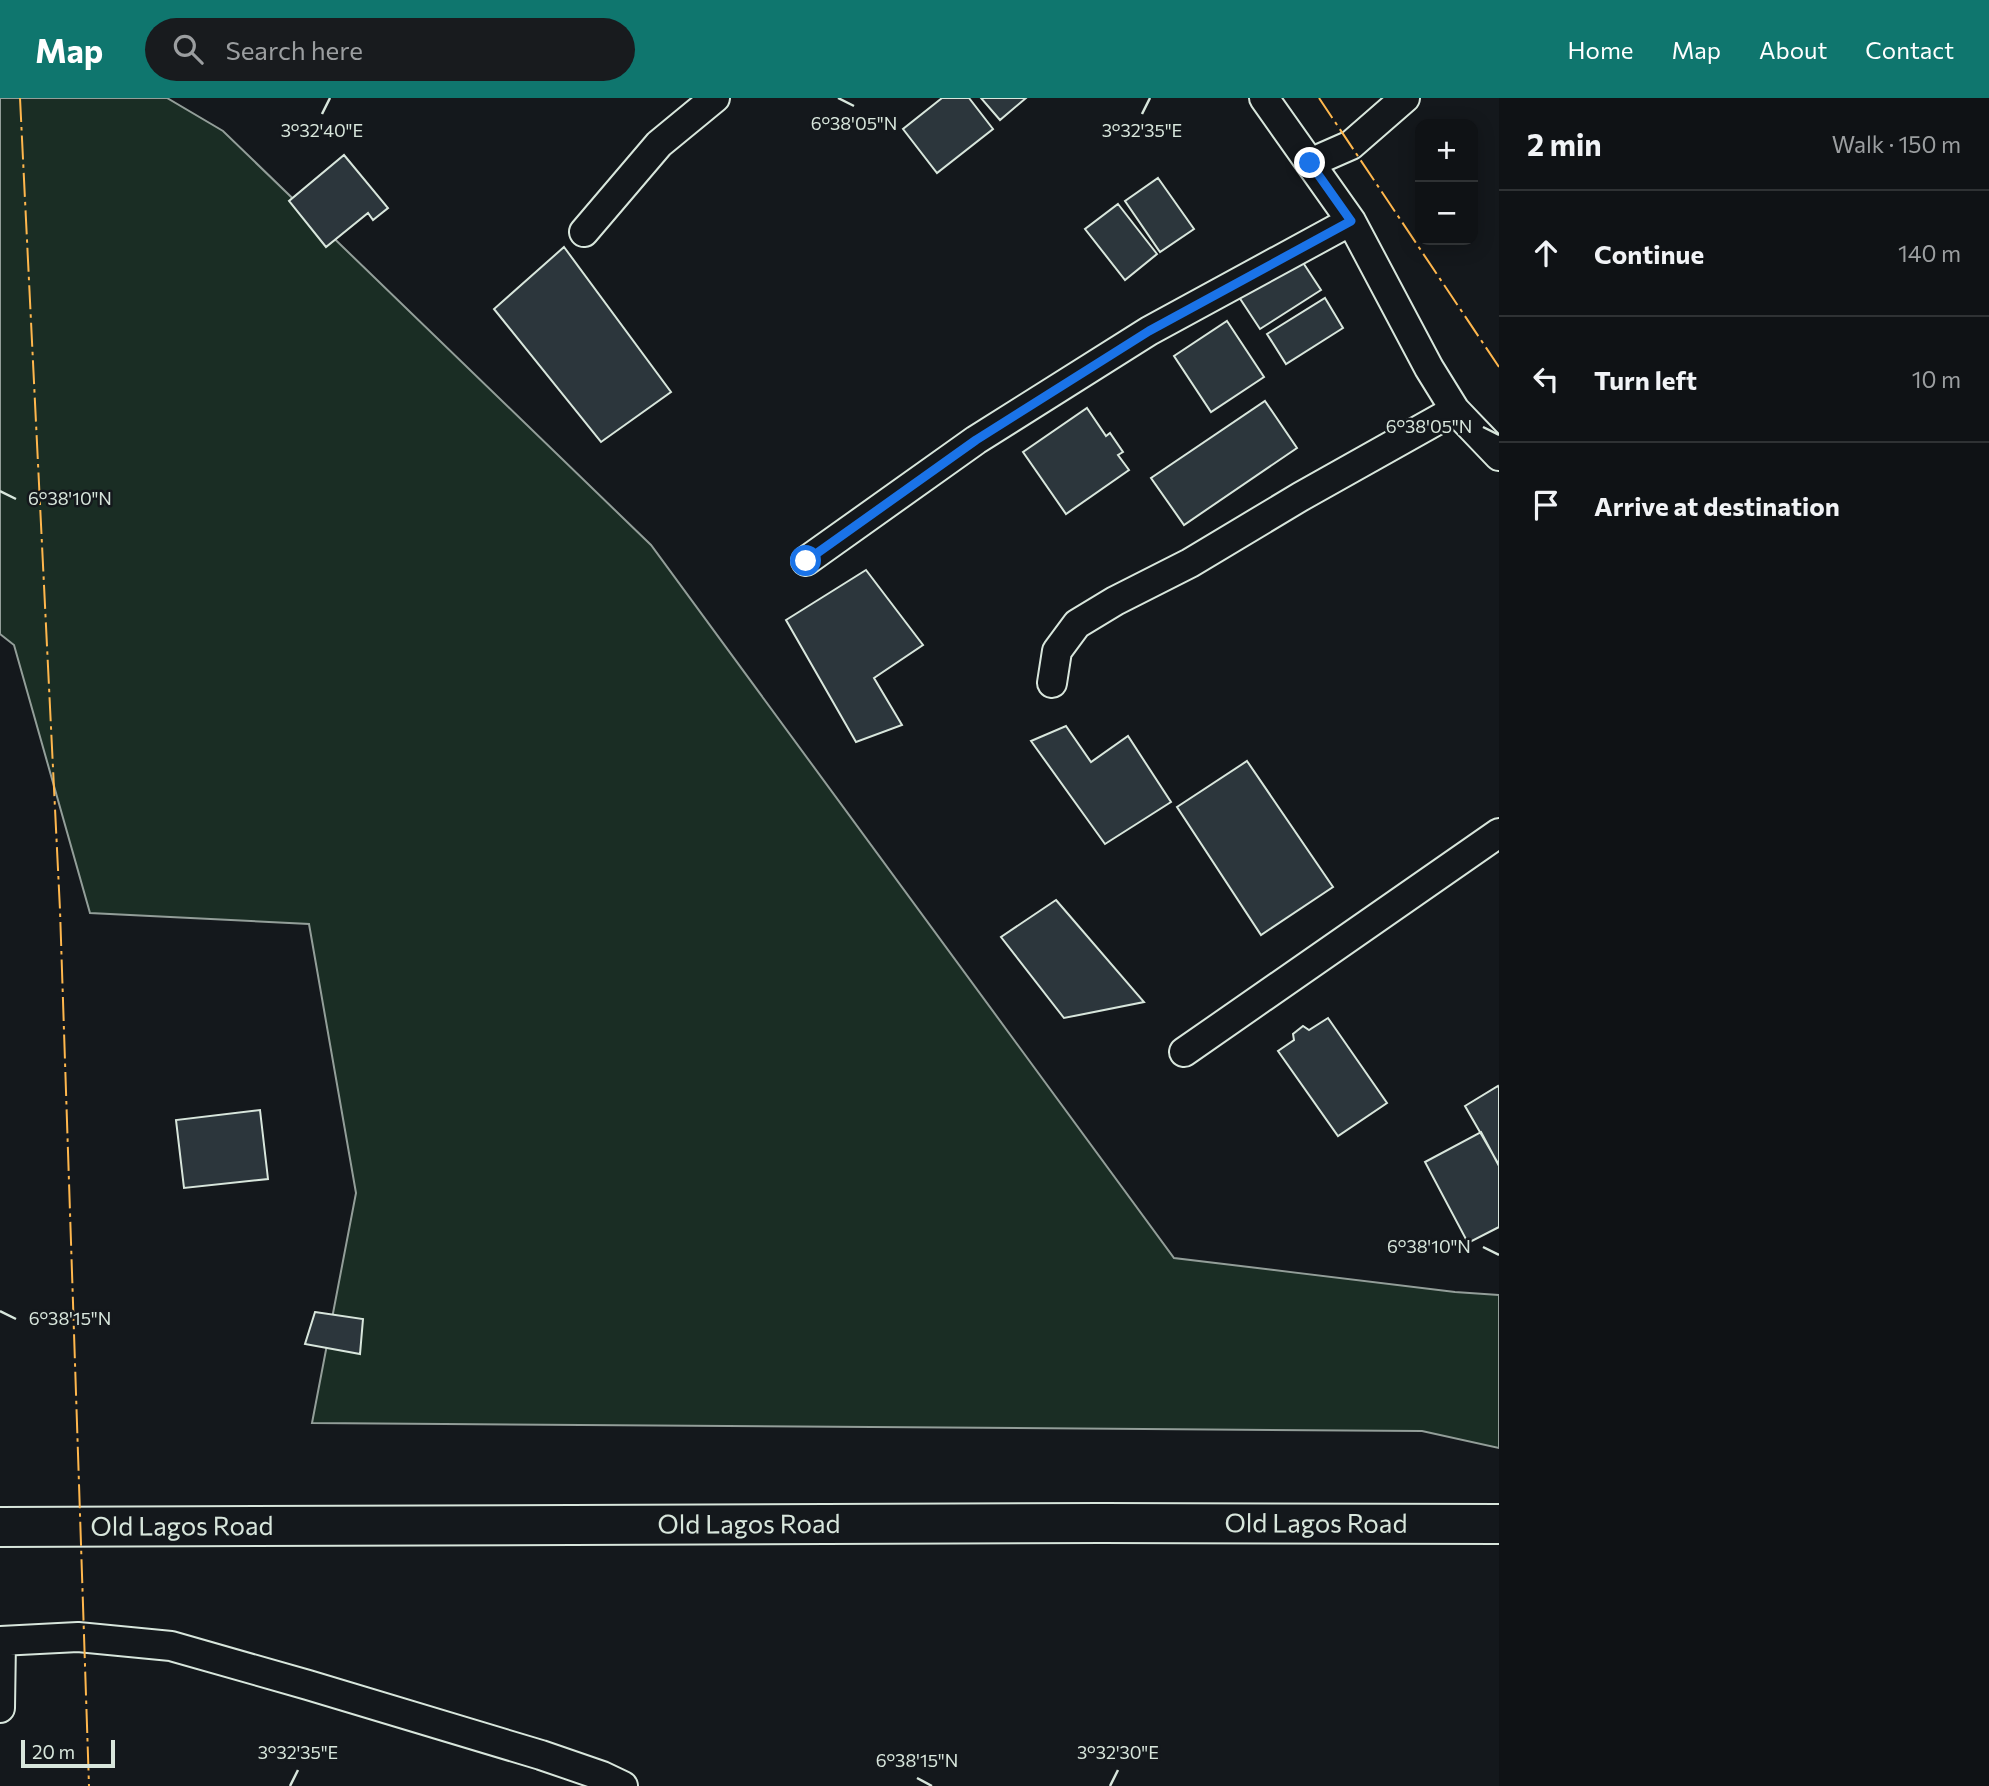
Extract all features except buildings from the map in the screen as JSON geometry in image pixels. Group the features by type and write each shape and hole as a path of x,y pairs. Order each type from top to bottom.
{"main road":[{"name":"Old Lagos Road","path":"0,1527 1499,1524"}],"street":[{"path":"584,232 659,144 715,98"},
{"path":"1264,98 1351,221 1429,368 1455,410 1499,456"},
{"path":"1310,163 1351,145 1405,98"},
{"path":"806,561 976,440 1149,331 1351,221"},
{"path":"1052,683 1058,651 1077,624 1115,601 1190,563 1300,497 1455,410"},
{"path":"1184,1052 1499,833"},
{"path":"0,1708 1,1641 78,1637 171,1646 541,1755 623,1786"}],"green space":[{"path":"0,98 167,98 223,131 651,545 1174,1258 1499,1295 1499,1448 1422,1431 312,1423 356,1193 309,924 90,913 14,645 0,634"}],"power":[{"path":"20,98 60,910 89,1786"},
{"path":"1319,98 1499,367"}],"route":[{"path":"806,561 976,440 1149,331 1351,221 1310,163"}]}
